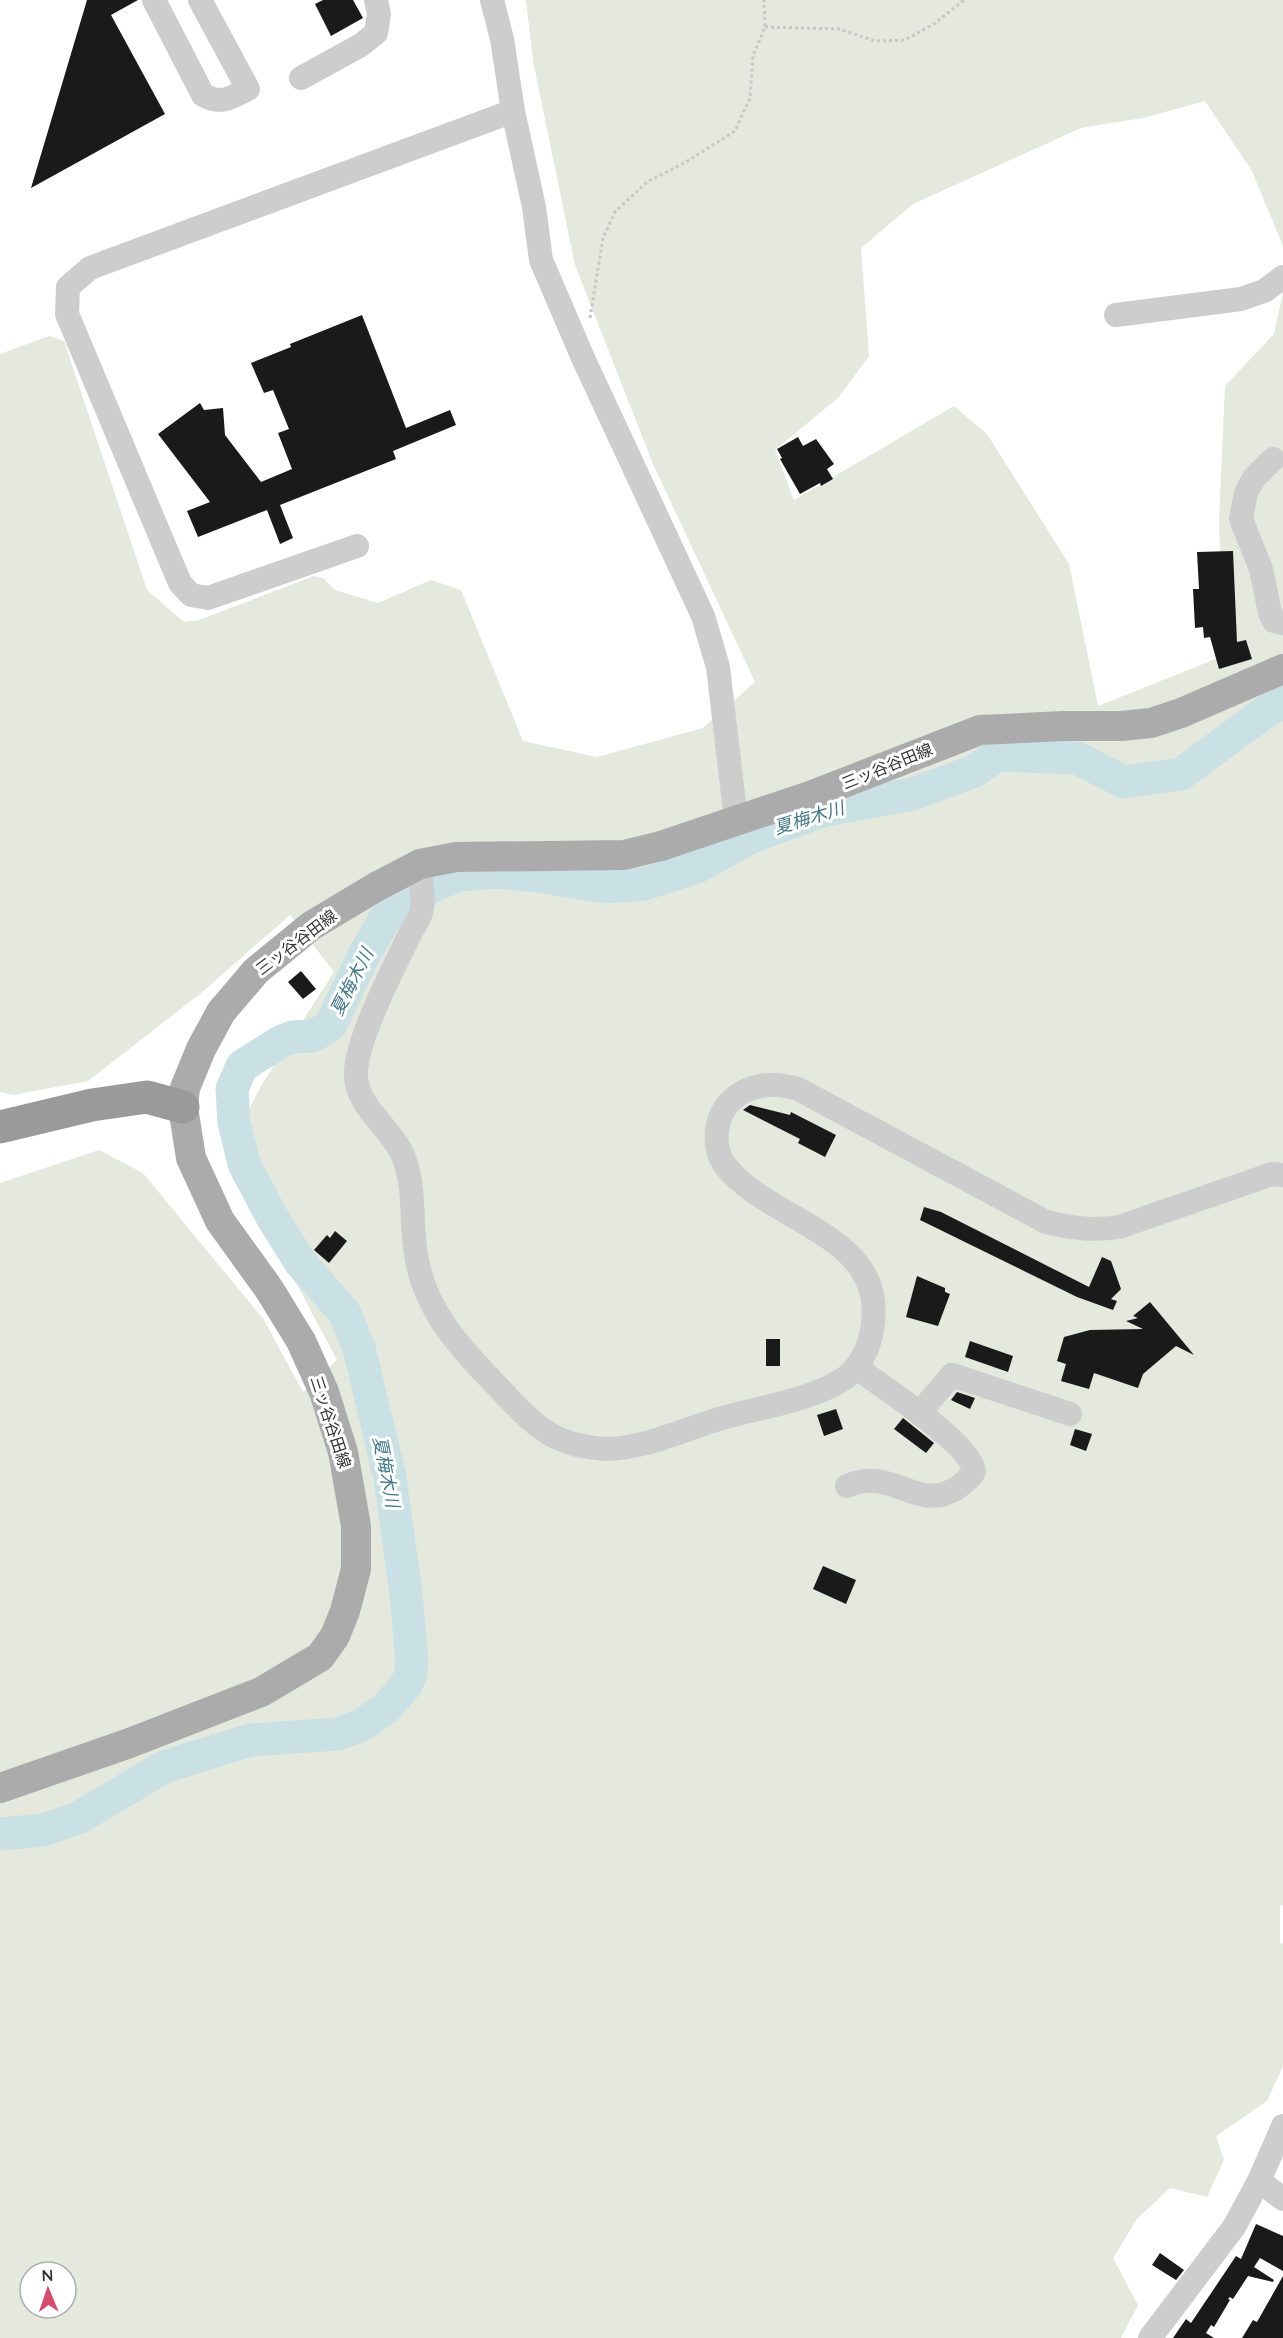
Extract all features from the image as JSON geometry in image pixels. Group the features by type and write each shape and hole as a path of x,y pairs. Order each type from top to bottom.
{"highway":[{"path":"0,1127 92,1105 147,1097 183,1107"},
{"path":"0,1145 98,1121 147,1115 183,1107"}],"main road":[{"name":"三ッ谷谷田線","path":"0,1788 127,1744 261,1692 320,1657 335,1636 345,1611 356,1569 356,1526 343,1452 324,1392 301,1341 269,1289 220,1221 190,1158 183,1107 185,1088 201,1049 221,1012 256,971 311,926 376,886 420,868 456,857 624,855 661,846 810,796 980,730 1151,723 1181,713 1283,669"}],"street":[{"path":"154,0 203,95 212,100 225,102 248,89 200,0"},
{"path":"301,78 361,45 376,33 379,14 376,0"},
{"path":"492,0 502,39 513,111 534,207 542,260 548,279 703,616 715,652 736,820"},
{"path":"357,546 208,598 191,595 180,583 67,314 68,287 90,268 513,111"},
{"path":"1116,315 1241,299 1264,291 1283,277"},
{"path":"1273,459 1254,478 1246,493 1241,519 1261,569 1270,613 1274,621 1283,623"},
{"path":"420,868 422,911 360,1046 356,1077 364,1100 404,1155 411,1180 412,1232 417,1270 431,1304 449,1334 541,1431 572,1444 605,1449 649,1442 719,1419 818,1392 846,1377 862,1358 871,1335 874,1313 870,1288 856,1260 833,1241 746,1185 719,1155 716,1141 718,1123 732,1099 743,1091 768,1084 798,1089 1046,1222 1073,1228 1099,1230 1119,1227 1272,1174 1283,1175"},
{"path":"847,1486 865,1480 883,1481 916,1494 939,1497 969,1479 974,1472 971,1462 948,1436 856,1367"},
{"path":"919,1413 952,1375 1070,1414"},
{"path":"1150,2338 1234,2227 1259,2181 1283,2126"},
{"path":"1259,2181 1283,2199"}],"path":[{"path":"589,323 603,238 615,212 647,182 686,162 735,131 750,98 753,56 765,27 764,0"},
{"path":"765,27 839,29 875,41 905,40 934,24 964,0"}],"shaded area":[{"path":"526,0 1283,0 1283,246 1252,171 1205,101 1143,118 1081,128 913,204 861,248 869,356 839,397 775,450 794,500 954,406 987,434 1069,564 1098,706 1223,656 1219,519 1225,386 1274,334 1283,292 1283,1905 1280,1906 1280,1943 1283,1944 1283,2066 1267,2101 1216,2136 1224,2160 1207,2197 1170,2188 1137,2219 1113,2258 1138,2305 1121,2338 0,2338 0,1183 99,1150 143,1173 264,1320 303,1392 337,1360 227,1153 261,1086 334,972 290,915 201,993 88,1081 13,1095 0,1092 0,354 49,336 64,341 147,590 184,622 199,620 314,576 323,578 335,590 378,603 431,580 461,590 523,741 597,757 703,728 755,682 653,464 575,265 533,61"}],"building":[{"path":"87,0 138,0 111,15 165,114 31,188"},
{"path":"323,0 353,0 363,18 331,36 315,4"},
{"path":"362,315 406,428 450,410 456,425 393,451 396,459 280,505 293,538 280,544 267,510 198,537 187,511 210,502 158,434 200,403 204,410 223,408 225,435 261,482 292,469 278,433 289,429 273,390 264,393 251,363 291,347 290,344"},
{"path":"798,437 803,446 816,439 834,464 827,469 833,479 800,494 780,459 782,458 777,449"},
{"path":"1233,551 1237,642 1246,640 1252,659 1219,669 1210,637 1204,638 1203,627 1195,628 1193,589 1199,589 1197,552"},
{"path":"301,971 316,989 303,999 288,982"},
{"path":"750,1105 790,1115 791,1112 836,1135 825,1157 798,1143 800,1139 743,1110"},
{"path":"924,1207 941,1212 1089,1287 1102,1257 1111,1261 1121,1289 1111,1299 1117,1301 1113,1310 1077,1297 920,1220"},
{"path":"335,1231 347,1241 329,1263 314,1250 327,1235 330,1238"},
{"path":"917,1276 945,1288 945,1292 950,1294 938,1326 906,1317"},
{"path":"1150,1302 1194,1355 1176,1346 1143,1374 1138,1388 1094,1373 1089,1389 1061,1381 1066,1364 1057,1361 1064,1337 1090,1330 1143,1329 1126,1321 1138,1318 1133,1316"},
{"path":"766,1339 780,1339 780,1366 766,1366"},
{"path":"970,1341 1013,1356 1008,1372 965,1357"},
{"path":"957,1392 975,1398 970,1409 951,1400"},
{"path":"836,1409 843,1429 824,1436 817,1415"},
{"path":"903,1418 934,1443 926,1453 894,1429"},
{"path":"1075,1429 1092,1434 1086,1451 1070,1445"},
{"path":"823,1566 856,1580 846,1604 813,1589"},
{"path":"1256,2224 1283,2236 1283,2271 1260,2258 1254,2267 1274,2280 1273,2282 1248,2276 1233,2299 1230,2297 1228,2299 1230,2300 1214,2327 1211,2325 1206,2333 1214,2338 1173,2338 1186,2319 1191,2323 1236,2256 1241,2259"},
{"path":"1160,2253 1184,2270 1176,2280 1152,2265"},
{"path":"1283,2276 1283,2338 1242,2338 1253,2320 1257,2322"}],"waterway":[{"name":"夏梅木川","path":"0,1834 43,1830 78,1818 164,1767 250,1740 338,1734 362,1725 386,1708 406,1685 410,1676 412,1662 406,1594 390,1478 359,1348 344,1312 300,1262 272,1217 244,1164 234,1122 232,1089 242,1066 282,1041 293,1037 312,1036 331,1024 363,957 384,920 400,905 435,885 459,875 495,872 606,887 644,884 697,867 751,837 825,810 913,794 974,771 998,755 1077,758 1124,782 1181,774 1268,710 1283,703"}]}
